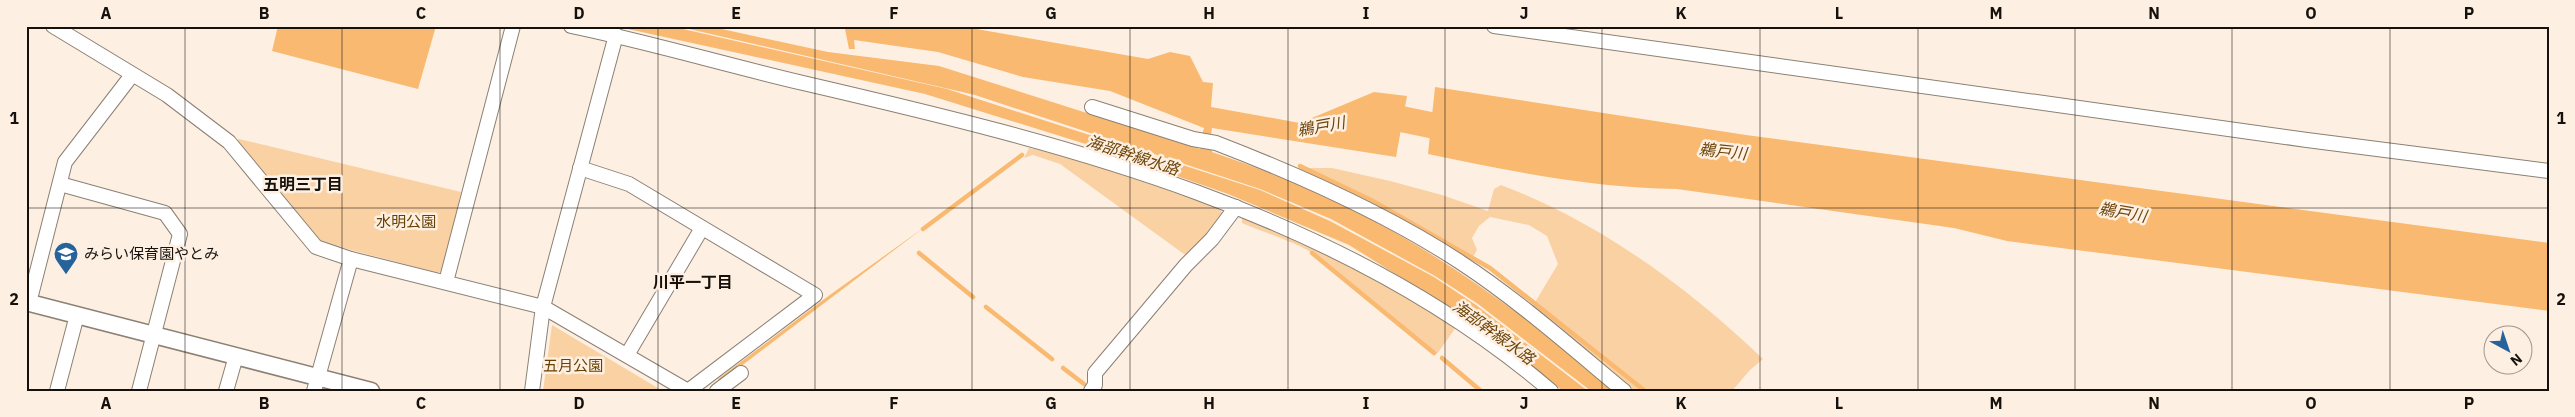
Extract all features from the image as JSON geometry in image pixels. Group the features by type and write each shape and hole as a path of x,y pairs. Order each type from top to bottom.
{"street":[{"path":"53,26 167,95 229,142 316,247 351,259 543,307 688,391 815,295 629,184 580,168"},
{"path":"446,282 513,26"},
{"path":"571,26 924,111 1020,137 1177,185 1288,227 1422,296 1464,324 1552,391"},
{"path":"1494,26 2307,140 2549,171"},
{"path":"532,391 543,307 616,36"},
{"path":"132,75 65,162 28,302 236,356 316,384 371,391"},
{"path":"1092,107 1193,140 1216,142 1370,212 1460,262 1514,301 1624,391"},
{"path":"60,184 165,213 180,234 139,391"},
{"path":"1096,389 1096,374 1186,265 1212,239 1236,207"},
{"path":"627,355 702,228"},
{"path":"316,384 351,259"},
{"path":"57,391 77,315"},
{"path":"226,391 236,356"},
{"path":"717,391 741,373"}],"green space":[{"name":"水明公園","path":"239,139 461,192 443,270 438,273 321,242 234,143"},
{"path":"1029,148 1064,155 1217,207 1223,213 1209,237 1188,257 1060,164 1033,155 1024,158"},
{"path":"1292,168 1332,168 1442,195 1488,211 1494,189 1501,185 1573,218 1641,259 1704,307 1763,359 1750,370 1732,391 1632,391 1531,309 1558,264 1547,236 1529,225 1490,217 1479,226 1472,238 1477,250 1470,262"},
{"path":"1242,216 1300,239 1385,282 1457,326 1437,354 1325,261 1291,242 1242,223"},
{"name":"五月公園","path":"552,325 663,391 543,391"}],"water":[{"path":"278,26 436,26 418,89 272,51"},
{"name":"海部幹線水路","path":"614,26 670,26 947,89 1260,190 1330,221 1434,277 1476,305 1588,391 1563,391 1474,323 1349,245 1228,194 1092,146 925,94"},
{"path":"676,26 708,26 828,52 939,66 1200,149 1202,145 1212,146 1212,152 1308,188 1350,208 1430,254 1506,305 1615,391 1591,391 1478,304 1435,276 1331,219 1260,189 975,95"},
{"path":"836,26 959,26 1148,59 1170,52 1190,56 1203,82 1213,83 1211,107 1300,123 1374,92 1407,96 1396,157 1212,128 1211,135 1202,135 1204,128 1110,91 1023,77 938,52 854,40 855,49 849,49 845,29"},
{"path":"1435,87 1746,135 2549,243 2549,311 2007,241 1954,228 1677,189 1614,186 1552,178 1428,154"},
{"path":"926,226 720,382 718,379"}],"waterway":[{"name":"鵜戸川","path":"1367,118 1382,115 1464,132"},
{"path":"923,229 1022,155"},
{"path":"1300,166 1371,200 1490,268 1645,391"},
{"path":"919,253 973,297"},
{"path":"1312,253 1434,353"},
{"path":"986,307 1052,359"},
{"path":"1442,358 1481,391"},
{"path":"1063,368 1084,384"}],"place":[{"name":"みらい保育園やとみ","path":"66,275"}],"district":[{"name":"五明三丁目","path":"303,184"},
{"name":"川平一丁目","path":"693,282"}]}
